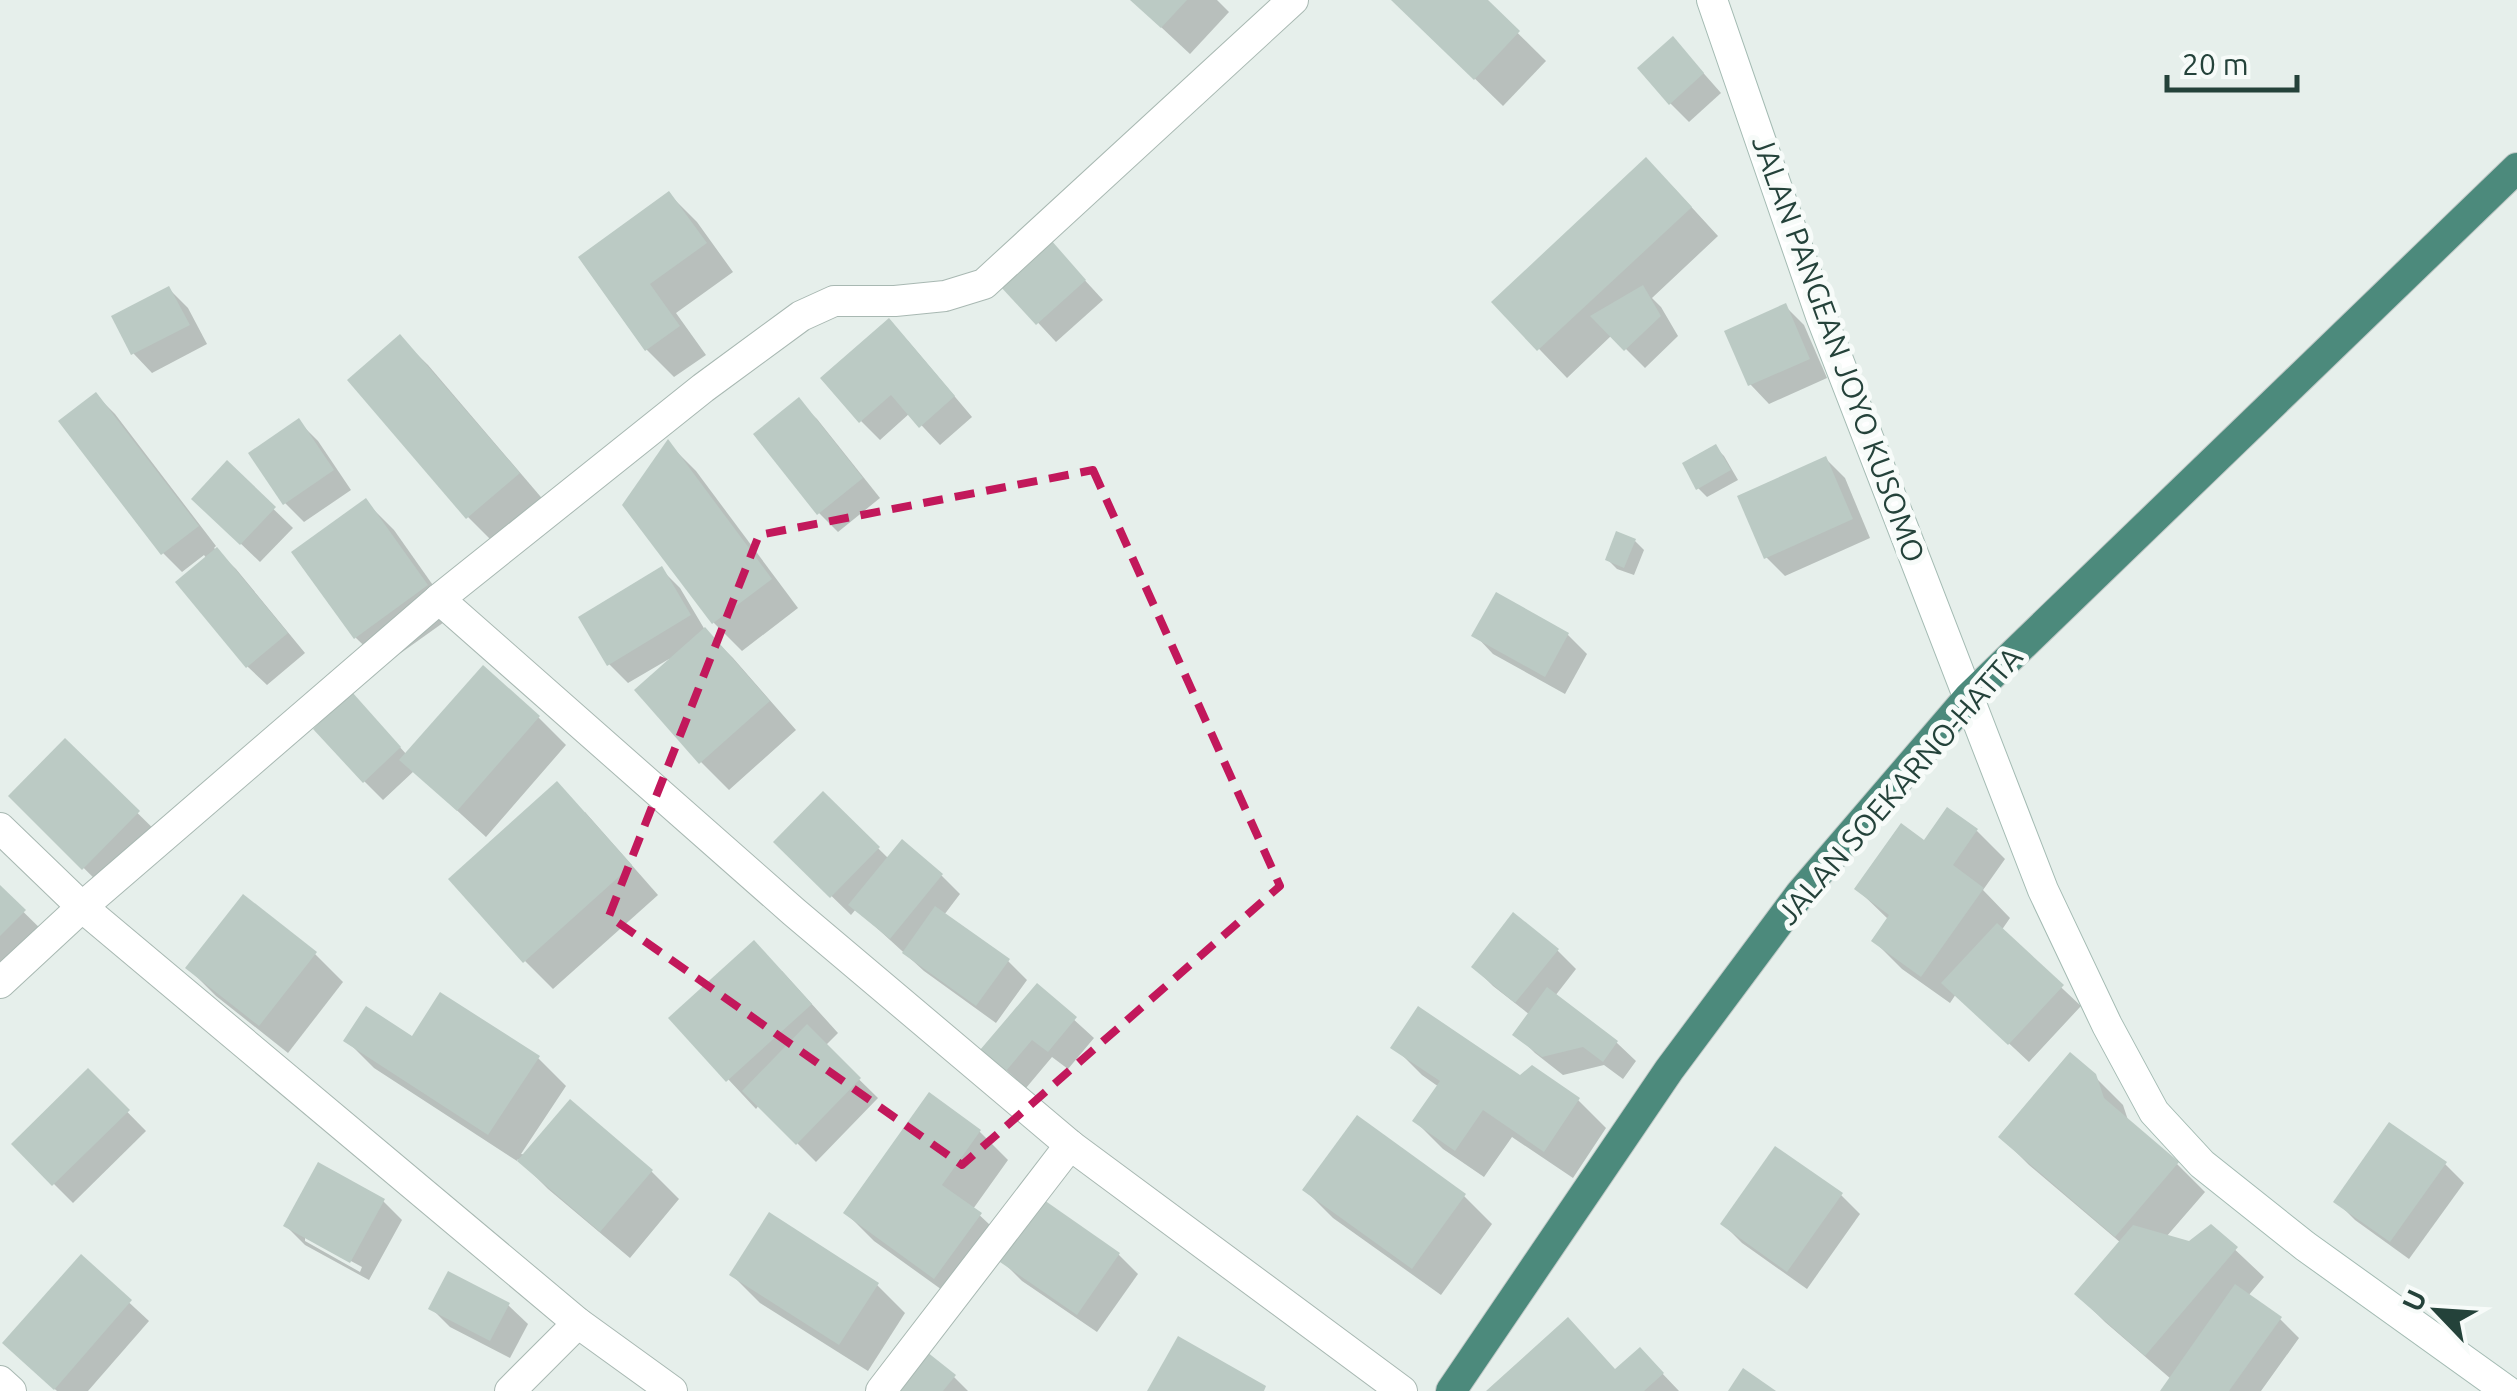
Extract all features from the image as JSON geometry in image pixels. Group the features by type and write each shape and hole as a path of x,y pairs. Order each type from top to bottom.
{"highway":[{"name":"JALAN SOEKARNO-HATTA","path":"1451,1391 1670,1070 1800,894 1970,697 2517,168"}],"street":[{"path":"0,983 82,907 439,599 704,388 800,316 834,301 945,296 984,284 1293,0"},
{"name":"JALAN PANGEAN JOYO KUSOMO","path":"1712,0 1821,316 2043,890 2107,1025 2154,1112 2202,1164 2276,1223 2508,1391"},
{"path":"439,599 794,912 1070,1146 1402,1391"},
{"path":"0,828 82,907 578,1323 672,1391"},
{"path":"881,1391 1070,1146"},
{"path":"510,1391 578,1323"},
{"path":"0,1381 11,1391"}],"highlighted area":[{"path":"1093,470 1280,886 962,1165 609,916 759,535"}],"building":[{"path":"1130,0 1187,0 1161,28"},
{"path":"1391,0 1488,0 1520,31 1474,80"},
{"path":"1673,36 1704,73 1669,105 1637,68"},
{"path":"1646,157 1692,207 1537,351 1491,302"},
{"path":"669,191 707,243 650,284 680,326 645,351 578,257"},
{"path":"1051,240 1086,280 1036,325 1000,286"},
{"path":"1643,285 1661,316 1624,351 1590,316"},
{"path":"169,286 190,325 131,355 111,316"},
{"path":"1786,303 1810,359 1748,386 1724,331"},
{"path":"889,318 955,396 919,428 891,395 859,423 820,378"},
{"path":"400,334 520,473 466,519 347,380"},
{"path":"96,392 199,526 161,555 58,421"},
{"path":"799,397 863,478 817,515 753,434"},
{"path":"299,418 334,470 283,505 248,453"},
{"path":"668,439 772,579 712,624 622,505"},
{"path":"1716,444 1731,470 1696,490 1682,463"},
{"path":"1826,456 1853,519 1764,559 1737,496"},
{"path":"227,460 276,507 240,545 191,499"},
{"path":"366,498 428,585 354,639 291,552"},
{"path":"1616,531 1636,539 1624,568 1605,560"},
{"path":"217,547 288,633 246,668 175,582"},
{"path":"662,566 691,615 607,666 578,617"},
{"path":"1496,592 1569,633 1545,677 1471,636"},
{"path":"705,627 770,701 699,764 634,690"},
{"path":"483,665 540,716 457,811 399,760"},
{"path":"352,692 401,747 363,783 313,729"},
{"path":"65,738 140,811 82,870 8,796"},
{"path":"557,781 632,865 523,963 448,879"},
{"path":"823,791 880,847 830,898 773,842"},
{"path":"1947,807 1978,829 1953,865 1984,888 1921,977 1871,941 1889,915 1854,889 1901,823 1924,840"},
{"path":"902,839 943,874 890,939 848,905"},
{"path":"0,885 26,910 0,936"},
{"path":"243,894 317,952 259,1026 185,968"},
{"path":"935,906 1010,959 976,1006 902,953"},
{"path":"1513,912 1559,949 1515,1003 1471,967"},
{"path":"1997,923 2064,985 2008,1045 1941,983"},
{"path":"754,940 812,1004 726,1082 668,1018"},
{"path":"1037,983 1077,1017 1048,1052 1032,1040 1006,1071 980,1050"},
{"path":"1547,987 1618,1041 1603,1062 1583,1047 1542,1057 1512,1035"},
{"path":"440,992 540,1056 488,1135 343,1041 366,1006 412,1036"},
{"path":"1418,1006 1520,1075 1532,1065 1580,1098 1544,1152 1483,1110 1455,1151 1412,1121 1440,1081 1390,1048"},
{"path":"807,1024 861,1078 796,1145 742,1091"},
{"path":"2070,1052 2096,1074 2104,1098 2179,1162 2115,1237 1998,1137"},
{"path":"88,1068 130,1110 52,1186 11,1144"},
{"path":"929,1092 981,1130 942,1185 982,1213 934,1279 843,1213"},
{"path":"570,1099 653,1170 600,1232 517,1161"},
{"path":"1357,1115 1466,1194 1412,1269 1302,1190"},
{"path":"2389,1122 2447,1162 2390,1242 2333,1202"},
{"path":"1775,1146 1843,1193 1787,1272 1720,1224"},
{"path":"318,1162 385,1199 350,1263 283,1226"},
{"path":"1044,1200 1120,1253 1077,1315 1000,1262"},
{"path":"769,1212 879,1283 839,1345 729,1275"},
{"path":"2211,1224 2238,1247 2145,1356 2074,1294 2133,1225 2189,1241"},
{"path":"81,1254 132,1300 54,1390 2,1343"},
{"path":"448,1271 510,1303 490,1341 428,1309"},
{"path":"2235,1284 2282,1317 2229,1391 2160,1391"},
{"path":"1568,1317 1615,1369 1640,1347 1664,1373 1644,1391 1486,1391"},
{"path":"1178,1336 1266,1386 1264,1391 1147,1391"},
{"path":"927,1352 956,1375 943,1391 896,1391"},
{"path":"1743,1368 1776,1391 1728,1391"}]}
